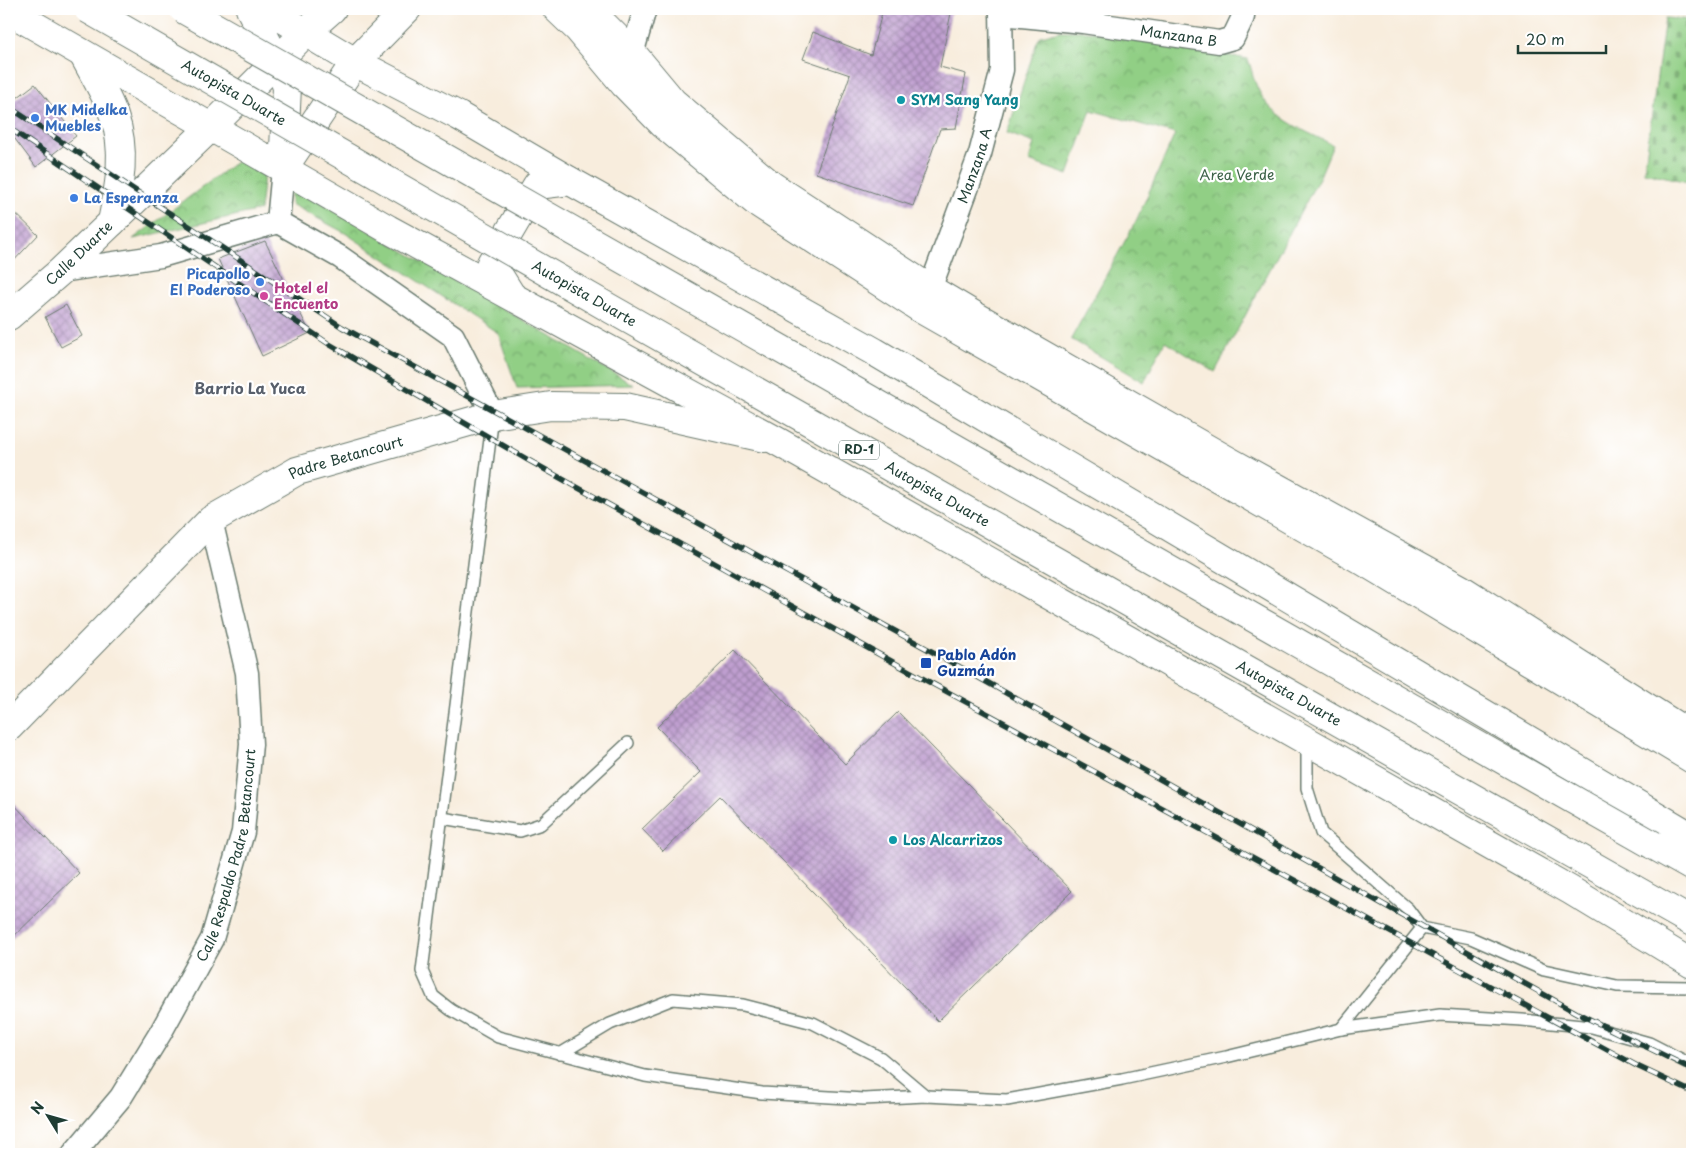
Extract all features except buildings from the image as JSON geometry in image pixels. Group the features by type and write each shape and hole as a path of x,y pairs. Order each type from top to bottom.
{"main road":[{"name":"Autopista Duarte","path":"88,9 610,309 1692,922"},
{"path":"183,9 1692,867"},
{"path":"250,9 278,62 287,87 283,169"},
{"path":"267,9 355,62 459,116 570,181 876,352 1692,837"},
{"name":"Calle Duarte","path":"9,315 61,271 211,128 306,32 332,9"},
{"path":"283,169 355,62 407,9"},
{"path":"557,9 578,29 624,84 663,124 755,201 926,299 1692,759"},
{"path":"588,9 633,54 674,102 771,185 926,299 977,317 1210,450 1461,589 1692,736"},
{"path":"9,11 388,229 775,440 1307,741 1570,890 1692,964"},
{"path":"83,54 114,116 122,154 120,183 112,222"},
{"path":"512,297 491,263 537,185 570,181"},
{"name":"Padre Betancourt","path":"9,727 212,520 297,471 493,415 551,406 625,408 775,440"}],"street":[{"path":"624,84 645,9"},
{"name":"Manzana B","path":"1001,11 1219,42 1233,38 1243,17 1243,9"},
{"name":"Manzana A","path":"926,299 980,154 1002,70 1001,11"},
{"path":"278,222 283,169"},
{"path":"61,271 161,256 278,222 340,257 453,336 493,415"},
{"name":"Calle Respaldo Padre Betancourt","path":"73,1154 121,1097 161,1032 212,939 243,832 251,744 247,673 212,520"}],"lane":[{"path":"493,415 422,971 432,996 451,1010 498,1037 645,1076 762,1093 864,1099 926,1096 1008,1100 1160,1071 1341,1029 1440,1015 1592,1027 1649,1043 1692,1065"},
{"path":"1307,741 1307,788 1321,833 1408,909 1422,928 1471,938 1544,970 1617,986 1692,986"},
{"path":"442,818 520,831 541,824 628,744"},
{"path":"1341,1029 1422,928"},
{"path":"560,1054 610,1024 673,999 743,1005 813,1022 881,1058 926,1096"}],"green space":[{"path":"1665,18 1692,20 1692,183 1644,172"},
{"name":"Area Verde","path":"1060,31 1087,31 1248,59 1258,89 1274,111 1292,124 1333,145 1320,176 1215,372 1165,341 1144,382 1071,339 1136,221 1175,134 1091,110 1068,175 1029,161 1034,143 1007,133 1037,42 1041,36"},
{"path":"240,159 264,174 260,210 133,239"},
{"path":"291,185 634,385 517,388 498,333 345,233 291,204"}],"railway":[{"path":"9,107 342,327 933,652 1577,1013 1692,1069"},
{"path":"9,128 329,344 528,460 920,677 1639,1067 1692,1092"}],"place":[{"name":"SYM Sang Yang","path":"901,100"},
{"name":"MK Midelka Muebles","path":"35,118"},
{"name":"La Esperanza","path":"74,198"},
{"name":"Picapollo El Poderoso","path":"260,282"},
{"name":"Hotel el Encuento","path":"264,296"},
{"name":"Pablo Adón Guzmán","path":"926,663"},
{"name":"Los Alcarrizos","path":"893,840"}],"district":[{"name":"Barrio La Yuca","path":"250,389"}]}
